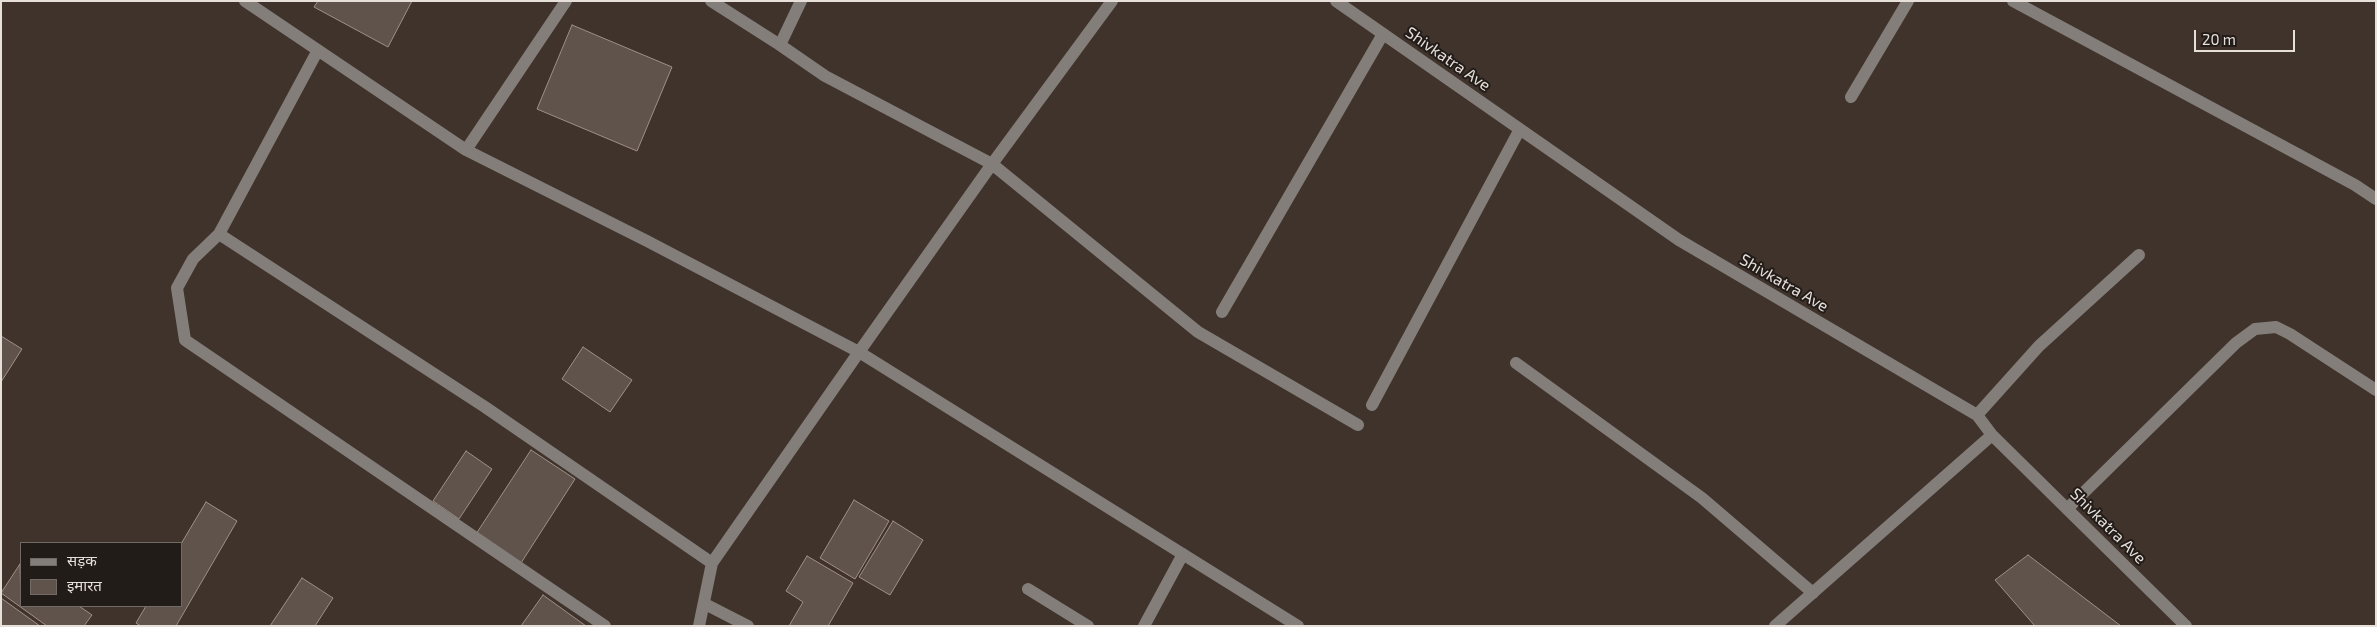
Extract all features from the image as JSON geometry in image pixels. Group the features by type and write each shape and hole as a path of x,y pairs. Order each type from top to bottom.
{"street":[{"path":"245,1 466,150 648,240 859,352 1298,626"},
{"path":"466,150 566,1"},
{"path":"711,1 825,76 992,164 1198,332 1358,426"},
{"path":"780,45 801,1"},
{"path":"699,626 712,563 992,164 1112,1"},
{"name":"Shivkatra Ave","path":"1336,1 1679,240 1977,415 1992,435 2186,626"},
{"path":"1851,97 1908,1"},
{"path":"2013,1 2355,185 2376,199"},
{"path":"1222,312 1383,34"},
{"path":"318,50 219,234 193,260 177,288 185,340 605,626"},
{"path":"1372,405 1520,129"},
{"path":"219,234 485,407 712,563"},
{"path":"1977,415 2038,346 2139,255"},
{"path":"2067,509 2236,343 2255,329 2276,327 2290,334 2376,390"},
{"path":"1516,363 1702,498 1813,593"},
{"path":"1775,626 1992,435"},
{"path":"1144,626 1183,554"},
{"path":"1028,589 1088,626"},
{"path":"704,604 748,626"}],"building":[{"path":"318,1 412,1 388,47 314,7"},
{"path":"572,25 672,67 637,151 537,109"},
{"path":"1,336 22,349 1,382"},
{"path":"583,347 632,380 610,412 562,379"},
{"path":"531,450 575,479 521,563 476,534"},
{"path":"466,451 492,469 459,519 433,501"},
{"path":"854,500 889,521 855,579 820,558"},
{"path":"206,502 237,521 176,626 141,626 136,623 145,607 182,607 182,542"},
{"path":"893,521 923,540 890,595 859,577"},
{"path":"2028,555 2121,626 2035,626 1995,580"},
{"path":"807,556 853,583 828,626 789,626 803,602 786,591"},
{"path":"20,564 20,607 1,593"},
{"path":"302,578 333,598 315,626 270,626"},
{"path":"543,595 586,626 521,626"},
{"path":"1,598 40,626 1,626"},
{"path":"21,607 80,607 92,615 84,626 47,626"}]}
